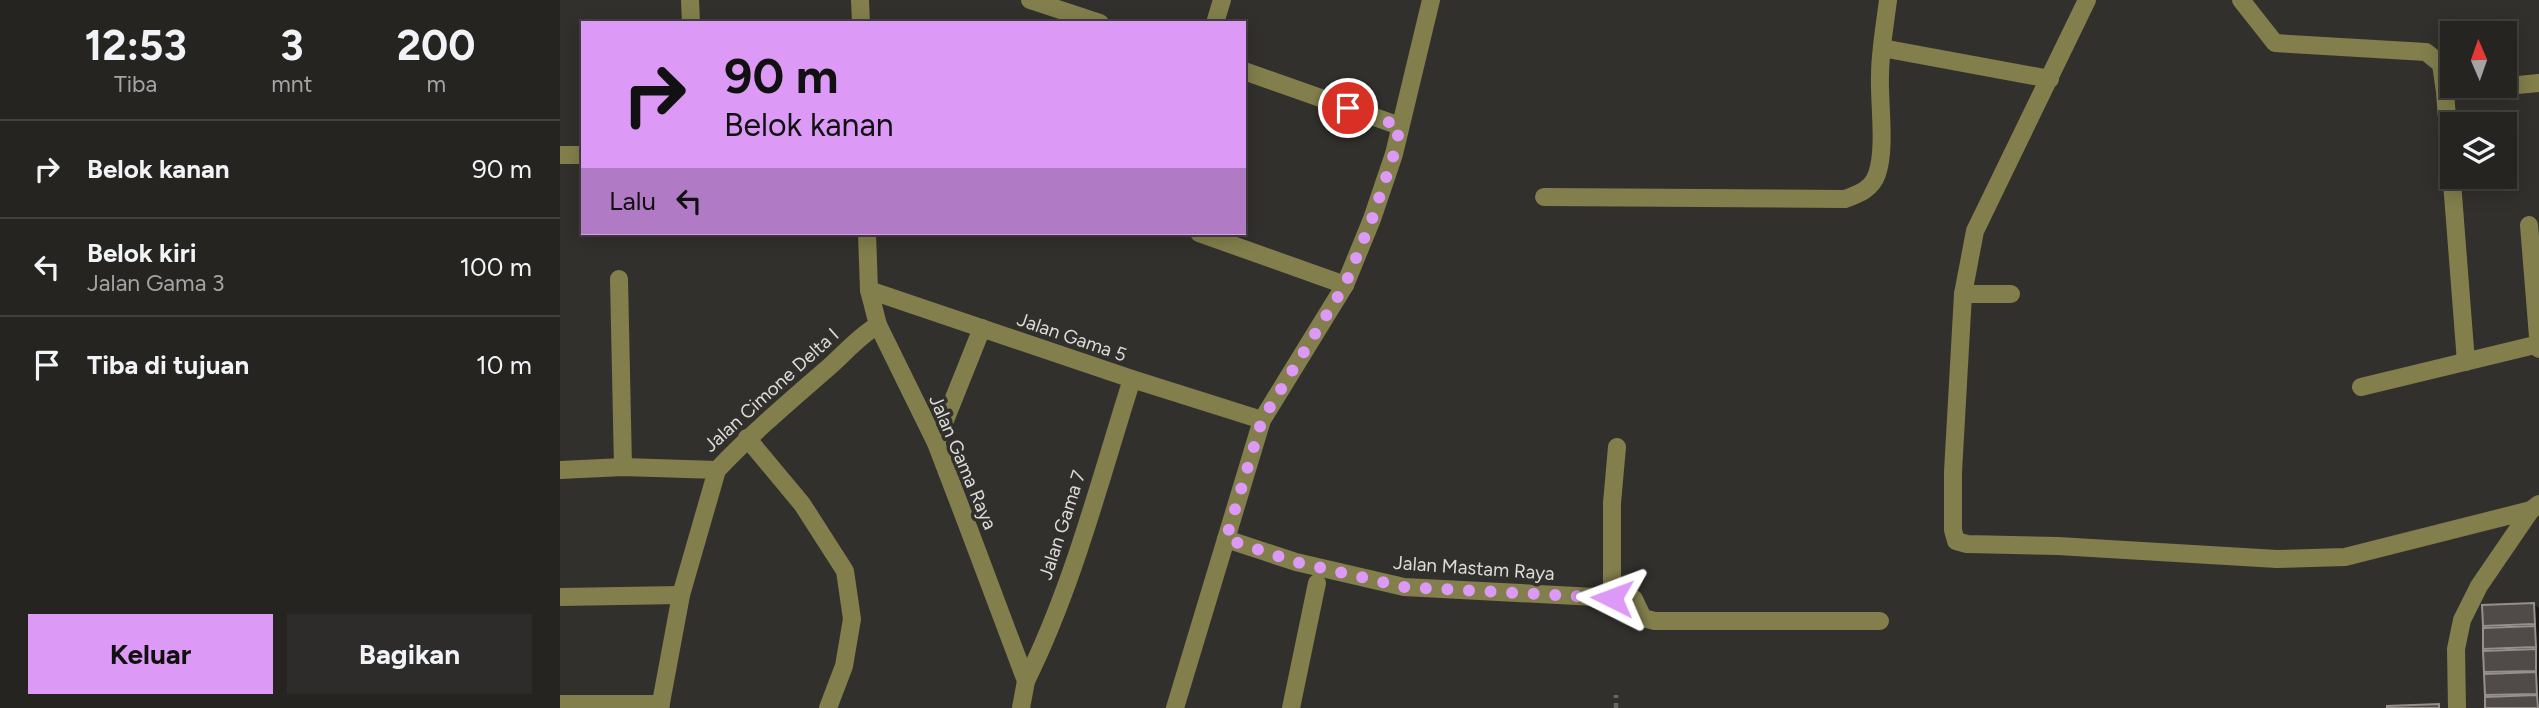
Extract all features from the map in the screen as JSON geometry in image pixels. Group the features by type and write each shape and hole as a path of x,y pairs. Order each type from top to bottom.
{"street":[{"path":"690,0 691,21"},
{"path":"860,0 861,21"},
{"path":"1030,0 1094,21"},
{"path":"1216,21 1222,0"},
{"path":"1175,708 1262,420 1345,285 1372,219 1394,154 1431,0"},
{"path":"1544,197 1845,199 1861,193 1871,186 1880,158 1882,48 1888,0"},
{"path":"2087,0 1975,231 1963,293 1953,472 1953,530 1956,541 1967,544 2058,546 2277,559 2345,557 2535,507"},
{"path":"2241,0 2276,43 2426,52 2440,63"},
{"path":"1882,48 2050,79"},
{"path":"1246,72 1400,126"},
{"path":"2517,85 2539,83"},
{"path":"2445,98 2466,362"},
{"path":"560,155 581,155"},
{"path":"2361,387 2539,345 2529,225"},
{"name":"Jalan Gama Raya","path":"867,235 871,329 936,443 1026,681"},
{"path":"1205,235 1345,285"},
{"path":"619,279 623,467"},
{"name":"Jalan Gama 5","path":"869,290 1262,420"},
{"path":"1963,293 2011,294"},
{"path":"936,443 982,328"},
{"name":"Jalan Cimone Delta I","path":"560,470 623,467 717,470 747,438 871,329"},
{"name":"Jalan Gama 7","path":"1026,681 1042,648 1080,542 1132,379"},
{"path":"747,438 802,504 845,571 852,619 844,666 828,708"},
{"path":"1612,598 1612,503 1617,447"},
{"path":"560,704 660,706 681,595 717,470"},
{"path":"2457,708 2456,649 2462,620 2479,586 2535,507"},
{"name":"Jalan Mastam Raya","path":"1226,539 1296,562 1404,587 1634,599 1643,618 1655,621 1880,621"},
{"path":"1291,708 1317,583"},
{"path":"560,597 681,595"},
{"path":"1021,708 1026,681"}],"path":[{"path":"1616,695 1616,708"}],"building":[{"path":"2534,603 2535,624 2483,626 2482,605"},
{"path":"2535,626 2536,647 2483,649 2483,628"},
{"path":"2536,649 2536,671 2484,672 2483,651"},
{"path":"2536,672 2537,694 2485,695 2484,674"},
{"path":"2537,695 2538,708 2485,708 2485,697"},
{"path":"2439,704 2439,708 2387,708 2387,706"}],"route":[{"path":"1348,108 1400,126 1394,154 1372,219 1345,285 1262,420 1226,539 1296,562 1404,587 1612,598"}]}
